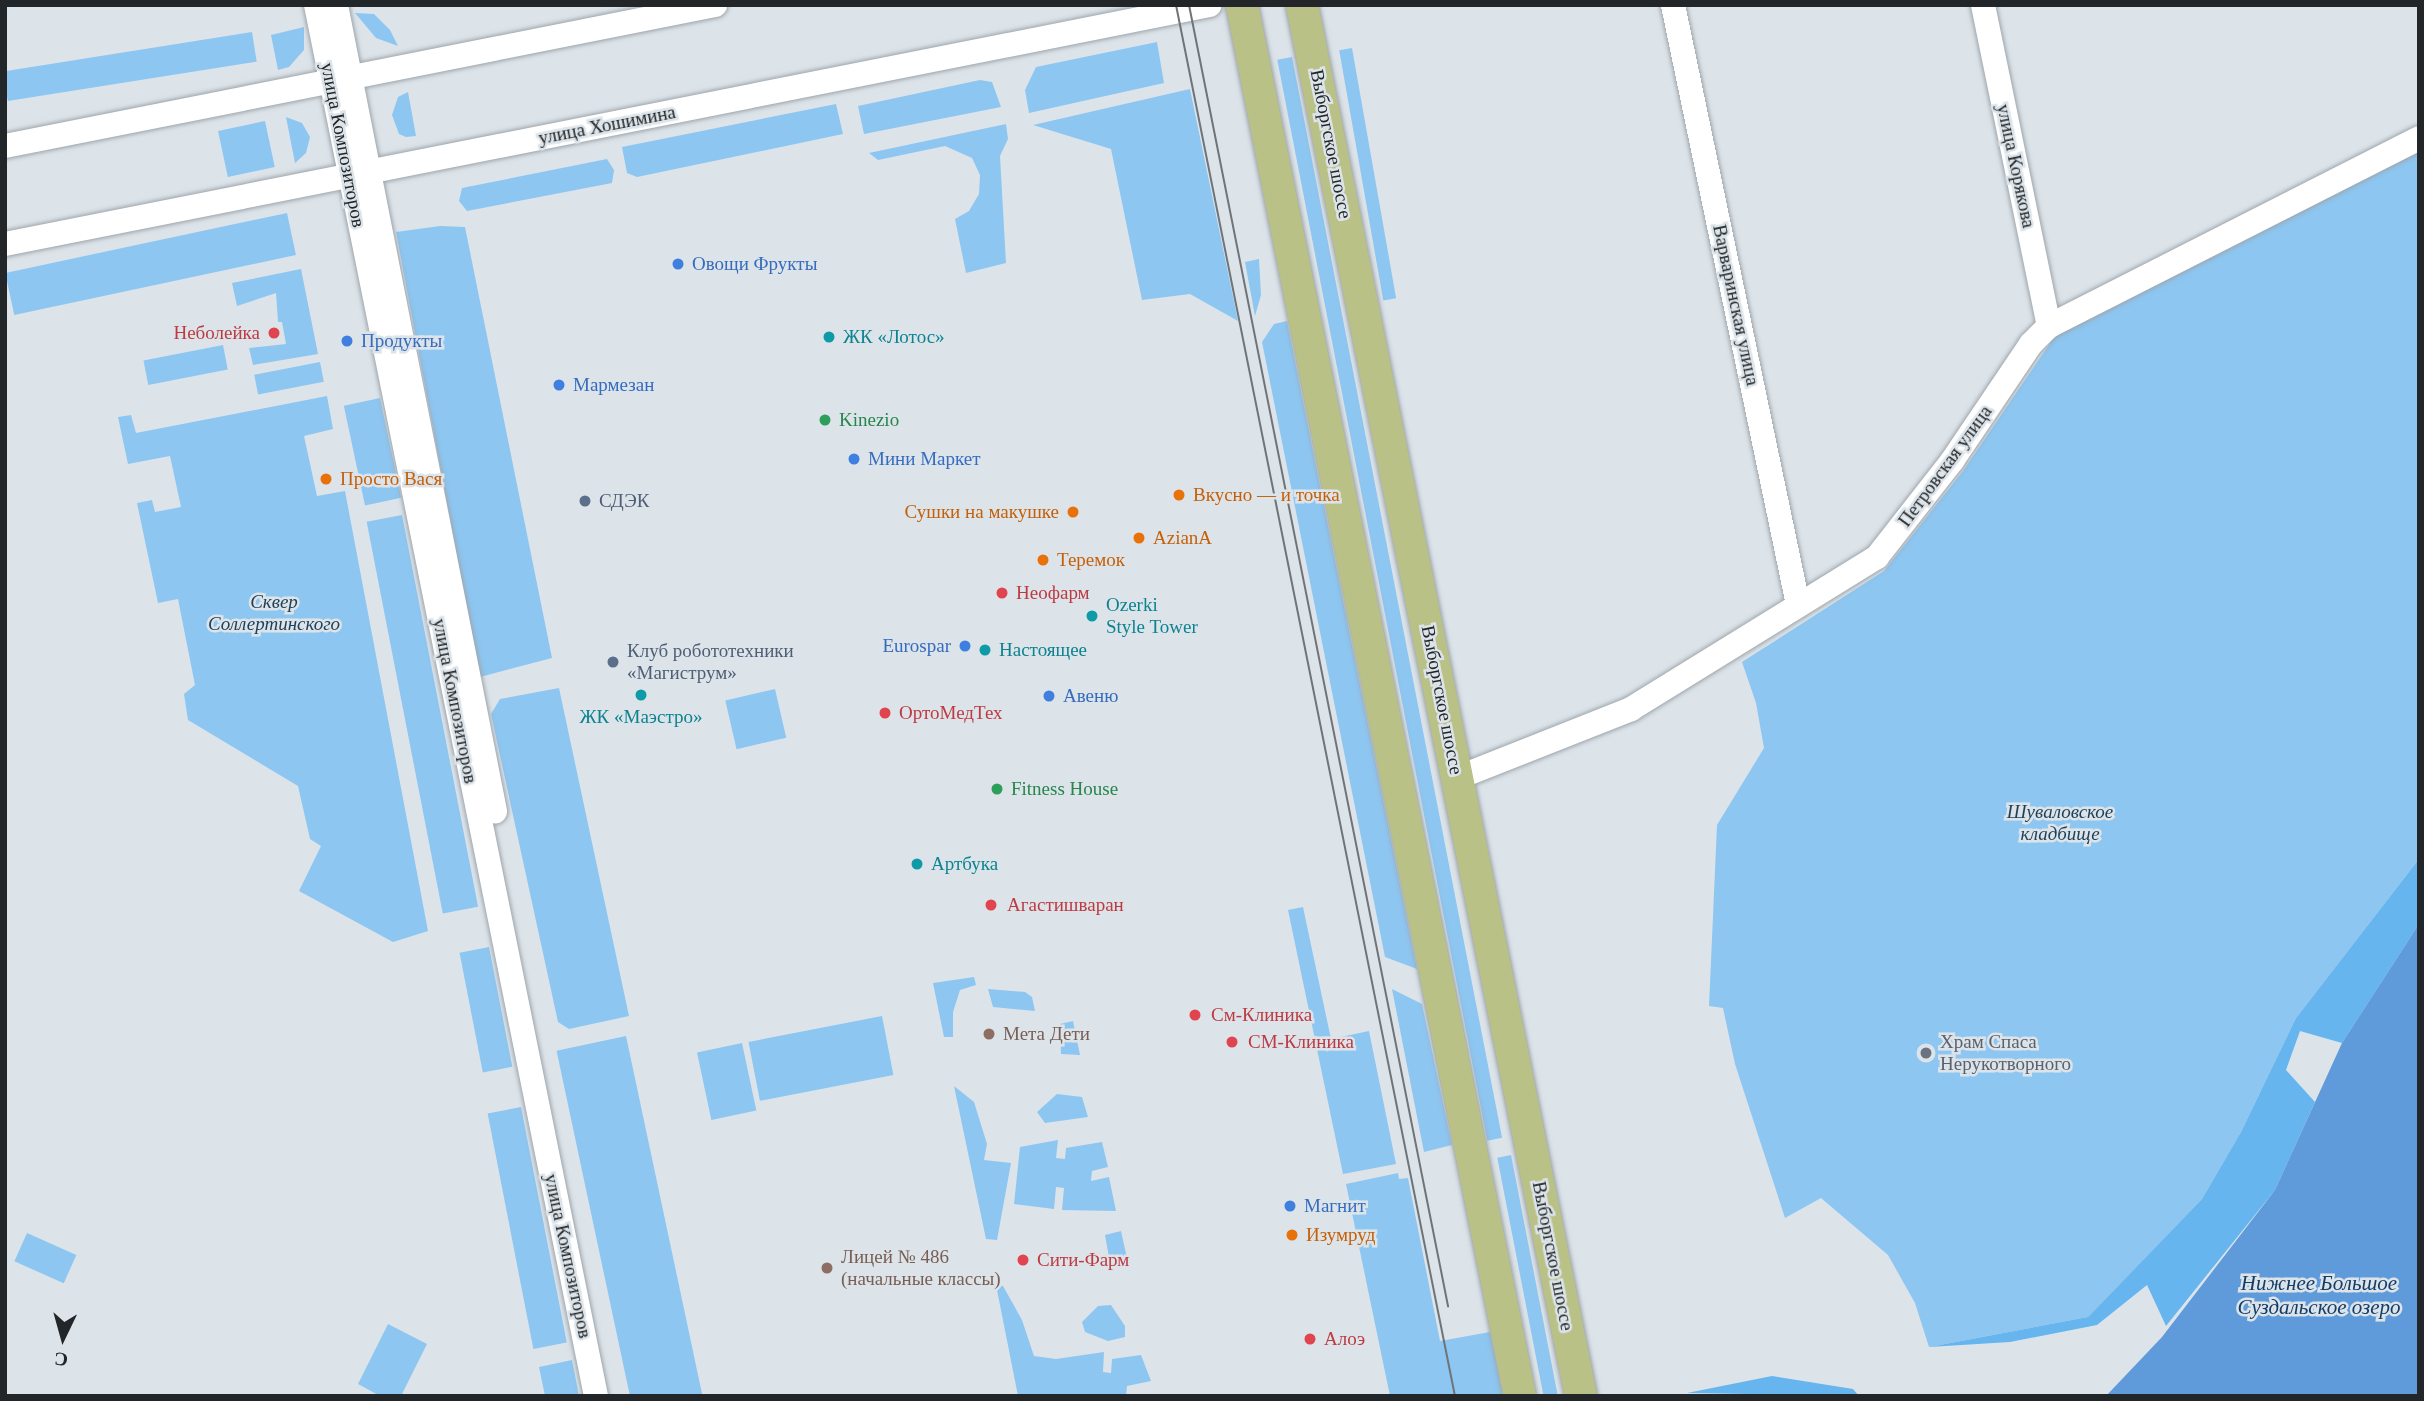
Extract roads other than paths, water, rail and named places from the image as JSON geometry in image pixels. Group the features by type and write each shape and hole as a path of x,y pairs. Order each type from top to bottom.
{"main road":[{"path":"1242,5 1520,1396"},
{"name":"Выборгское шоссе","path":"1302,5 1581,1396"}],"street":[{"name":"улица Композиторов","path":"316,5 341,79 609,1396"},
{"name":"улица Композиторов","path":"336,5 341,79"},
{"path":"5,146 715,5"},
{"name":"улица Хошимина","path":"5,244 1210,5"},
{"name":"Варваринская улица","path":"1673,5 1798,605"},
{"name":"улица Корякова","path":"1983,5 2049,326"},
{"name":"Петровская улица","path":"1457,778 1631,709 1877,557 1952,460 2031,344 2049,326 2419,138"},
{"name":"улица Композиторов","path":"360,174 596,1396"}],"water":[{"name":"Нижнее Большое Суздальское озеро","path":"2419,924 2419,1396 2106,1396 2162,1337 2275,1190 2342,1043"}],"tram line":[{"path":"1176,5 1455,1396"},
{"path":"1189,5 1448,1306"}],"place":[{"name":"Овощи Фрукты","path":"678,264"},
{"name":"Неболейка","path":"274,333"},
{"name":"ЖК «Лотос»","path":"829,337"},
{"name":"Продукты","path":"347,341"},
{"name":"Мармезан","path":"559,385"},
{"name":"Kinezio","path":"825,420"},
{"name":"Мини Маркет","path":"854,459"},
{"name":"Просто Вася","path":"326,479"},
{"name":"Вкусно — и точка","path":"1179,495"},
{"name":"СДЭК","path":"585,501"},
{"name":"Сушки на макушке","path":"1073,512"},
{"name":"AzianA","path":"1139,538"},
{"name":"Теремок","path":"1043,560"},
{"name":"Неофарм","path":"1002,593"},
{"name":"Ozerki Style Tower","path":"1092,616"},
{"name":"Eurospar","path":"965,646"},
{"name":"Настоящее","path":"985,650"},
{"name":"Клуб робототехники «Магиструм»","path":"613,662"},
{"name":"ЖК «Маэстро»","path":"641,695"},
{"name":"Авеню","path":"1049,696"},
{"name":"ОртоМедТех","path":"885,713"},
{"name":"Fitness House","path":"997,789"},
{"name":"Артбука","path":"917,864"},
{"name":"Агастишваран","path":"991,905"},
{"name":"См-Клиника","path":"1195,1015"},
{"name":"Мета Дети","path":"989,1034"},
{"name":"СМ-Клиника","path":"1232,1042"},
{"name":"Храм Спаса Нерукотворного","path":"1926,1053"},
{"name":"Магнит","path":"1290,1206"},
{"name":"Изумруд","path":"1292,1235"},
{"name":"Сити-Фарм","path":"1023,1260"},
{"name":"Лицей № 486 (начальные классы)","path":"827,1268"},
{"name":"Алоэ","path":"1310,1339"}],"park label":[{"name":"Сквер Соллертинского","path":"274,613"},
{"name":"Шуваловское кладбище","path":"2060,823"}]}
